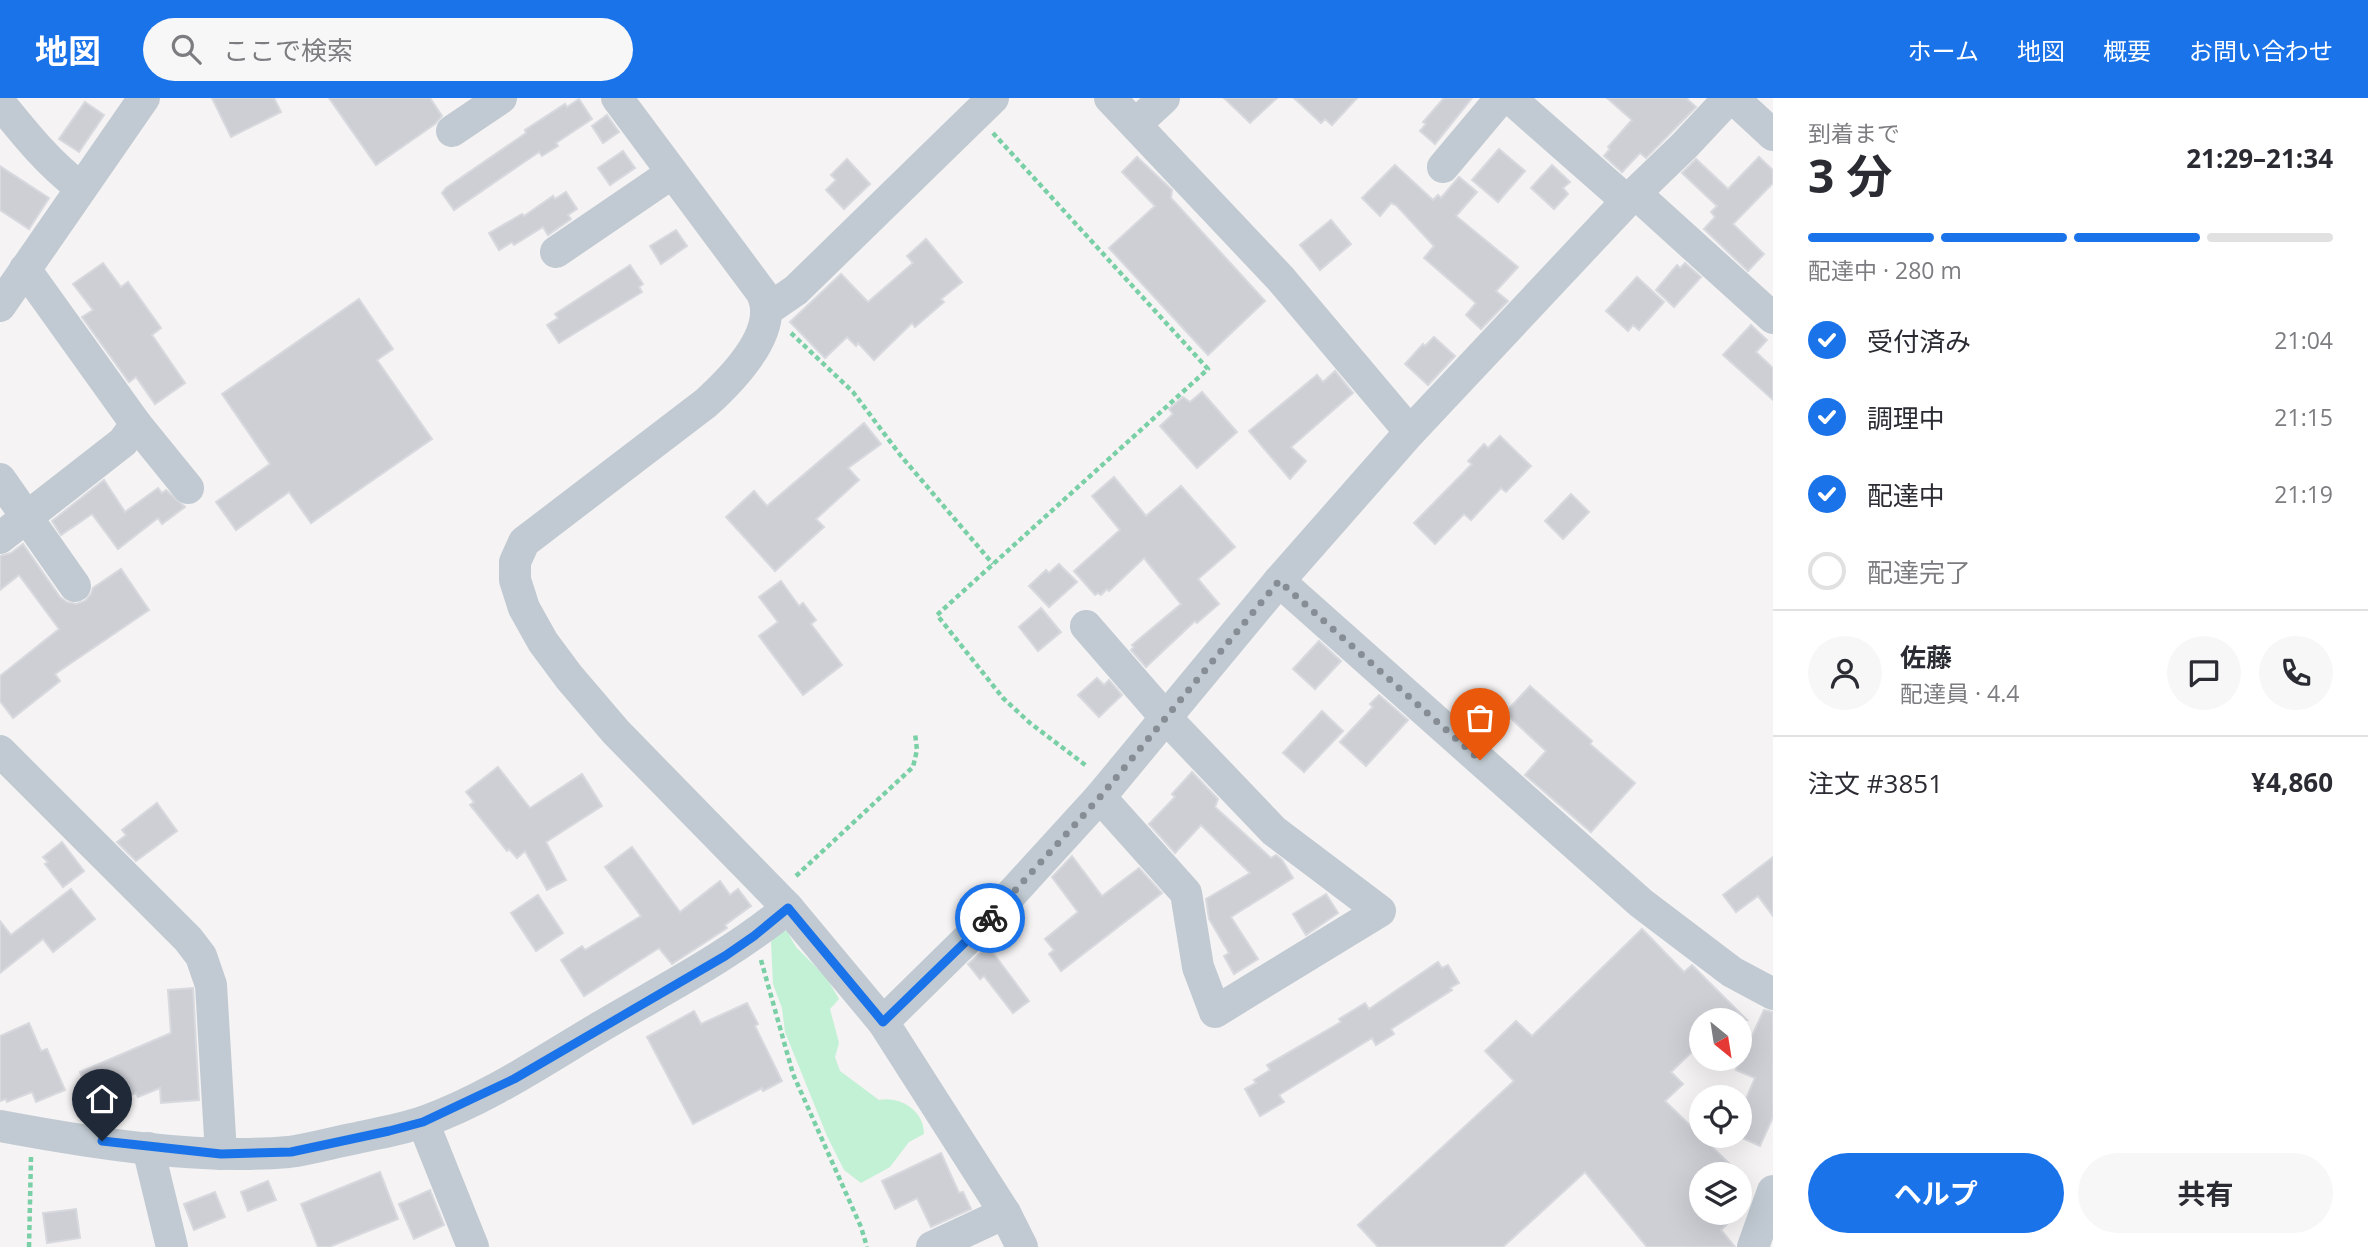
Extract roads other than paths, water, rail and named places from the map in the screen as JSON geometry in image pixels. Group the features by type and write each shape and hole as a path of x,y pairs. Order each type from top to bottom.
{"street":[{"path":"0,306 144,98"},
{"path":"452,131 501,98"},
{"path":"617,98 762,293 767,310 759,340 732,380 706,403 524,542 515,562 515,580 524,608 543,642 616,732 782,902 883,1022 1004,1213 1022,1247"},
{"path":"1110,98 1281,279 1410,432"},
{"path":"1136,124 1164,98"},
{"path":"1443,167 1501,98"},
{"path":"1510,98 1773,318"},
{"path":"883,1022 994,913 1100,797 1279,581 1410,432 1631,197 1731,98 1773,135"},
{"path":"0,103 29,139 62,173 81,188"},
{"path":"767,310 796,290 985,106"},
{"path":"556,252 672,173"},
{"path":"25,270 136,425 188,488"},
{"path":"0,538 123,442 136,425"},
{"path":"0,479 75,586"},
{"path":"1279,581 1641,902 1732,972 1773,995"},
{"path":"1086,626 1167,718 1274,831 1380,911 1215,1012 1198,967 1186,892 1100,797"},
{"path":"0,751 188,939 201,956 212,985 221,1154"},
{"path":"0,1126 148,1147 221,1154 291,1152 423,1122 514,1079 725,956 754,936 782,902"},
{"path":"423,1122 473,1247"},
{"path":"148,1147 172,1247"},
{"path":"1756,1245 1773,1191"},
{"path":"932,1247 1004,1213"}]}
